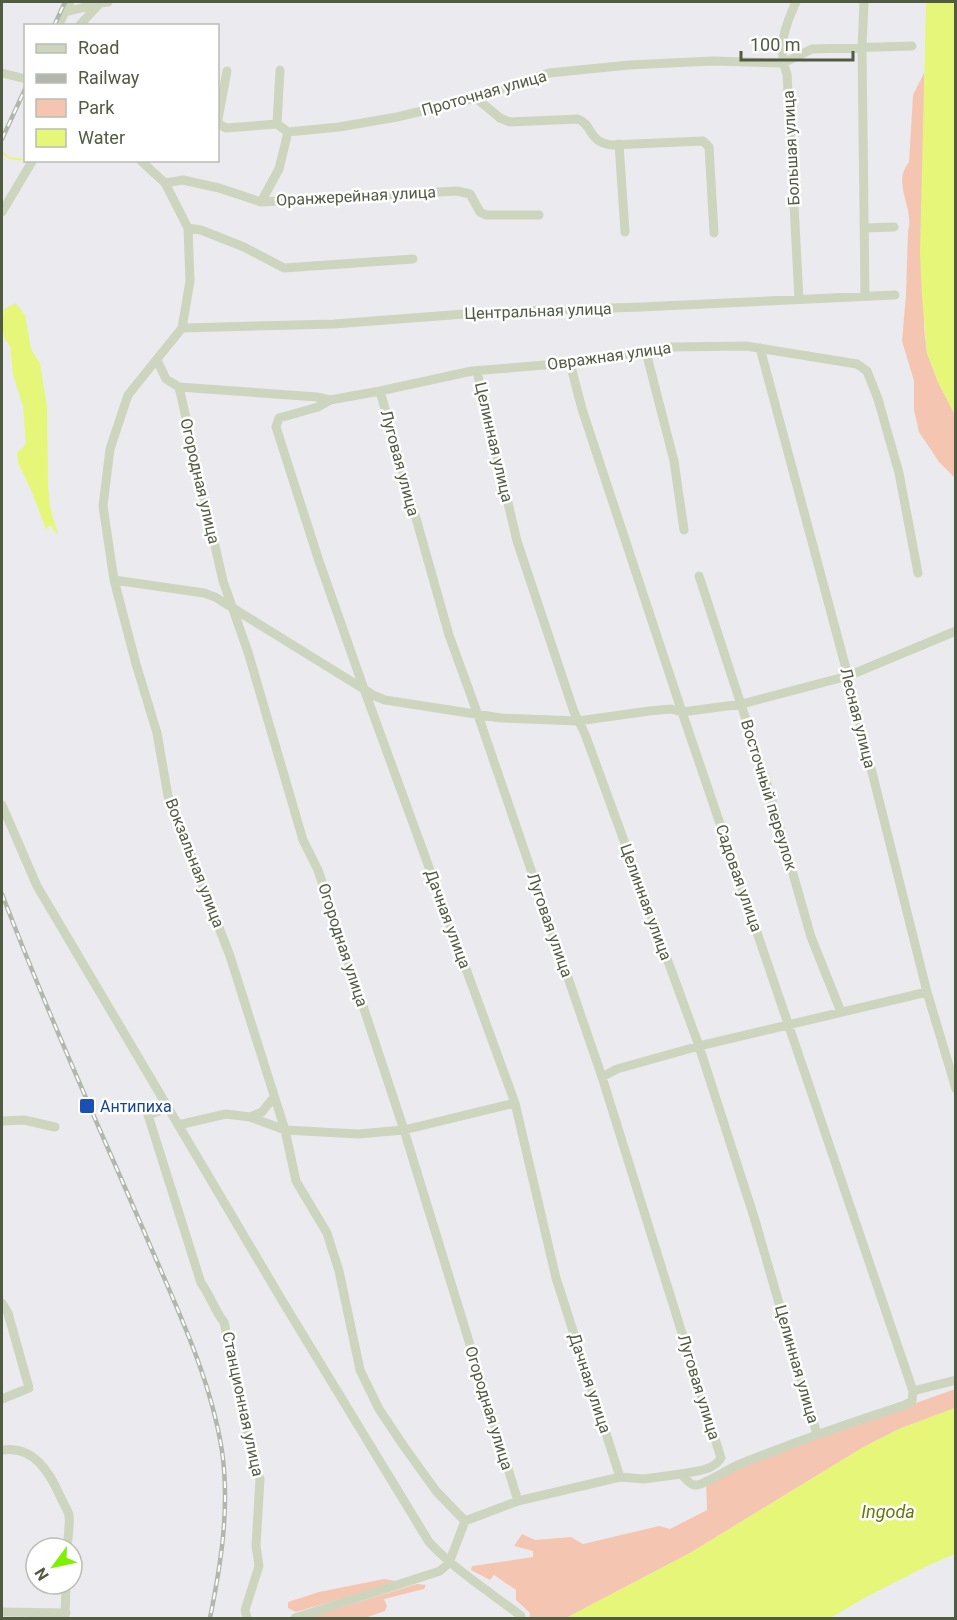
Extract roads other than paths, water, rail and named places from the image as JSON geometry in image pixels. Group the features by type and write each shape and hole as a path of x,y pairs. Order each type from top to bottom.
{"street":[{"path":"59,24 70,2"},
{"path":"65,12 104,2"},
{"path":"81,24 104,2"},
{"name":"Большая улица","path":"795,2 784,28 781,45 783,63 788,74 799,298"},
{"path":"864,2 862,48 865,296"},
{"name":"Проточная улица","path":"288,132 339,127 397,117 476,98 549,73 629,65 713,61 783,63 812,49 912,46"},
{"path":"277,124 280,70"},
{"path":"219,114 227,71"},
{"path":"2,72 24,78"},
{"path":"476,98 500,118 510,122 578,119 584,122 595,139 601,143 695,140 707,143 710,147 714,233"},
{"path":"219,124 226,128 277,124 288,132 279,169 261,202"},
{"path":"619,144 625,232"},
{"path":"2,212 32,162"},
{"path":"142,162 165,183"},
{"name":"Оранжерейная улица","path":"165,183 183,180 219,188 261,202 457,191 470,194 480,212 486,214 539,215"},
{"name":"Вокзальная улица","path":"165,183 188,228 190,281 182,328 128,395 110,449 103,506 114,580 156,733 168,796 230,956 285,1130 296,1181 327,1233 360,1370 379,1409 403,1445 436,1491 465,1521"},
{"path":"864,228 894,226"},
{"path":"188,228 201,230 244,247 284,268 414,259"},
{"name":"Центральная улица","path":"182,328 333,324 490,312 896,295"},
{"name":"Овражная улица","path":"179,387 317,396 330,400 477,372 570,363 671,347 746,345 857,364 867,371 878,399 899,473 918,573"},
{"name":"Лесная улица","path":"760,348 848,676 927,992 956,1089"},
{"path":"646,352 674,461 684,530"},
{"path":"157,360 166,379 179,387"},
{"name":"Садовая улица","path":"570,363 582,409 682,712 913,1391"},
{"name":"Целинная улица","path":"477,372 517,541 578,721 699,1046 754,1216 817,1434"},
{"name":"Огородная улица","path":"179,387 223,581 248,652 303,840 318,870 404,1130 518,1501"},
{"name":"Луговая улица","path":"380,391 442,612 602,1077 721,1458 718,1464 710,1468 681,1474"},
{"name":"Дачная улица","path":"330,400 318,407 279,418 276,427 319,561 364,689 515,1103 556,1278 620,1478"},
{"name":"Восточный переулок","path":"699,576 770,793 811,937 841,1012"},
{"path":"114,580 204,593 385,700 501,718 578,721 660,710 671,709 682,712 742,704 848,676 956,631"},
{"path":"2,805 37,886 429,1542 449,1563 486,1588 521,1616"},
{"path":"602,1077 617,1069 699,1046 927,992"},
{"path":"250,1117 262,1112 274,1097"},
{"path":"178,1125 226,1114 250,1117 285,1130 358,1134 404,1130 515,1103"},
{"name":"Станционная улица","path":"168,1108 148,1115 201,1283 210,1296 213,1308 224,1322 253,1461 260,1479 256,1546 259,1566 245,1610 247,1618"},
{"path":"2,1121 24,1120 55,1128"},
{"path":"2,1303 8,1313 29,1388 2,1399"},
{"path":"295,1618 440,1571 449,1563 465,1521 518,1501 620,1478 644,1479 681,1474 695,1485 702,1484 729,1468 817,1434 905,1406 912,1401 913,1391 956,1380"},
{"path":"2,1450 11,1449 30,1454 44,1467 53,1480 69,1515 68,1536"},
{"path":"2,1612 65,1616 66,1596"}],"water":[{"path":"926,2 955,2 955,415 938,382 927,353 922,297 920,253"},
{"path":"16,303 25,315 31,349 40,363 47,407 50,507 58,534 54,532 52,526 48,526 49,530 45,527 18,463 17,453 26,444 23,406 13,375 10,346 5,340 2,325 4,309"},
{"name":"Ingoda","path":"955,1408 955,1554 870,1595 830,1618 566,1618 690,1553 862,1448 899,1429"}],"waterway":[{"path":"2,152 9,158 24,160"}],"railway":[{"path":"55,24 65,2"},
{"path":"2,139 24,91"},
{"path":"2,894 53,1020 178,1310 209,1394 222,1451 225,1493 221,1556 210,1618"}],"place":[{"name":"Антипиха","path":"87,1106"}]}
